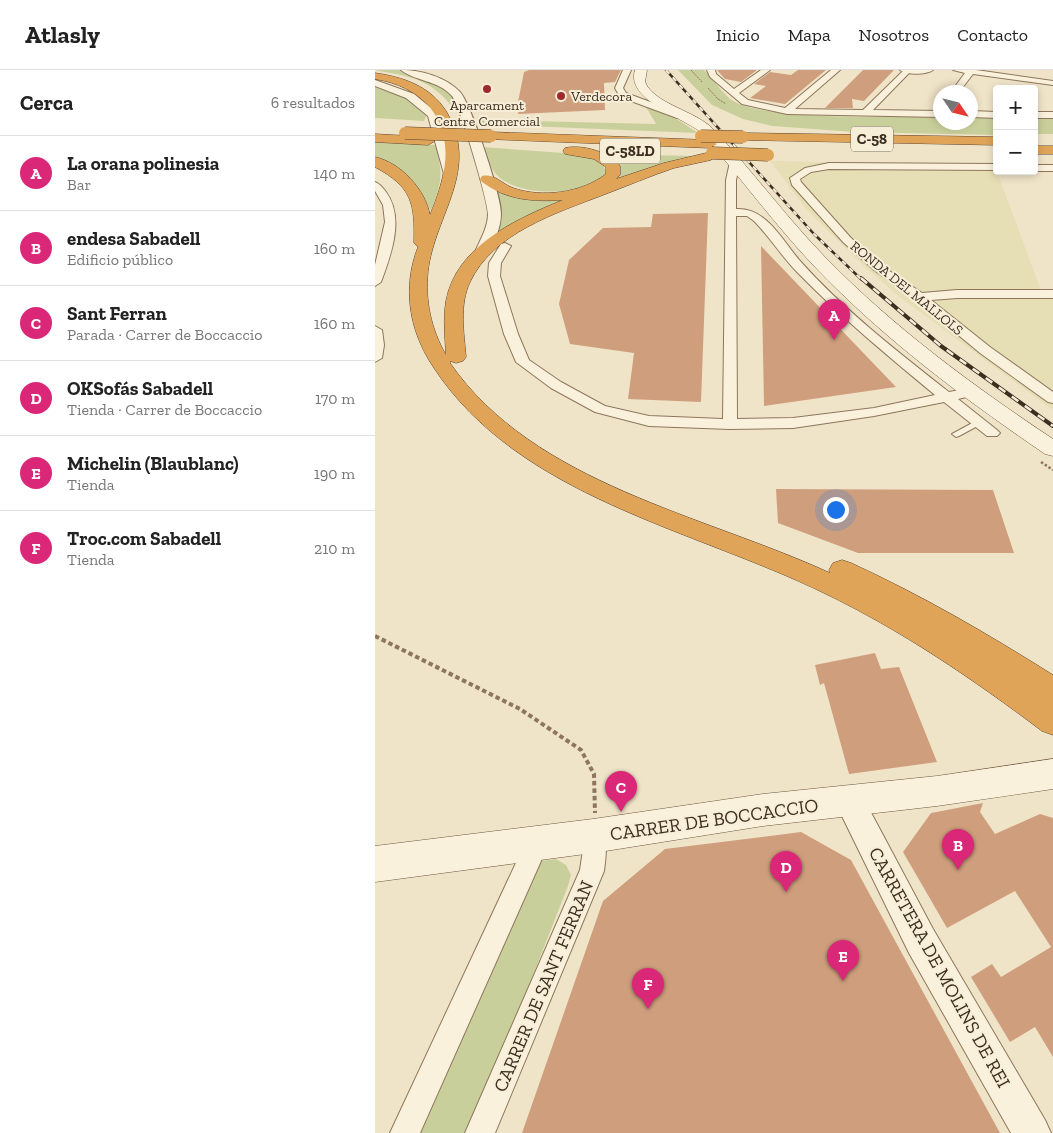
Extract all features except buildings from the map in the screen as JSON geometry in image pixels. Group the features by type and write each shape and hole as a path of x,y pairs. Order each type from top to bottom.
{"highway":[{"path":"375,75 411,85 425,93 442,114 450,133 453,148 450,174 422,256"},
{"path":"375,75 405,79 430,90 453,113 461,133 463,159 461,176 434,270 435,308 439,326 456,358 481,387 507,412 541,439 581,463 651,495 810,557 886,590 960,630 1049,713"},
{"name":"C-58","path":"409,125 495,137"},
{"name":"C-58","path":"375,131 409,125 495,137 707,143 750,141 993,141"},
{"name":"C-58LD","path":"375,138 428,141 495,137 547,147 707,143"},
{"name":"C-58","path":"750,141 993,149"},
{"path":"1038,142 1053,142"},
{"path":"456,358 453,311 455,298 468,270 481,254 517,227 550,210 664,167 707,143 733,158 773,155"},
{"path":"487,179 500,188 515,193 535,196 557,196 594,187 608,180 614,172 613,166 603,158 586,153 547,147"},
{"path":"1038,150 1053,150"},
{"path":"807,155 993,157"},
{"path":"1038,157 1053,157"},
{"path":"375,161 399,176 416,195 422,209 419,306 423,326 434,352 468,399 515,439 559,468 607,493 774,559 857,597 943,645 1049,713"}],"main road":[{"path":"641,70 639,82 647,93 707,143 733,158 786,223 833,274 887,325 970,392 1053,449"},
{"name":"CARRER DE BOCCACCIO","path":"375,864 593,836 763,810 937,792 1039,776 1053,763"}],"street":[{"path":"406,70 445,85 457,94 487,179 495,212 494,223 481,254"},
{"path":"627,70 619,88 623,94 669,110 707,143"},
{"path":"711,70 713,76 745,102 787,111 933,113"},
{"path":"734,93 766,70"},
{"path":"787,111 835,70"},
{"path":"865,113 906,70 928,70"},
{"path":"957,70 1053,83"},
{"path":"1033,85 1042,70"},
{"path":"961,85 972,71"},
{"path":"375,83 410,96 433,115 450,174"},
{"path":"978,114 993,115"},
{"path":"1038,115 1053,115"},
{"path":"730,424 731,180 733,158"},
{"name":"RONDA DEL MALLOLS","path":"993,167 834,166 809,168 799,173 795,178 796,183 847,240 878,268 920,297 985,350 1053,399"},
{"path":"1038,168 1053,168"},
{"path":"375,185 388,203 390,215 385,253 375,282"},
{"path":"731,213 747,212 759,218 788,256 885,348 992,433"},
{"path":"505,246 495,263 493,276 511,334 523,362 556,385 600,409 649,421 730,424 793,423 875,412 970,392"},
{"path":"920,297 957,294 1053,294"},
{"path":"375,330 376,349"},
{"name":"CARRETERA DE MOLINS DE REI","path":"849,800 921,940 1032,1133"},
{"name":"CARRER DE SANT FERRAN","path":"480,1133 592,871 595,850 593,836"},
{"path":"405,1133 537,843"}],"lane":[{"path":"956,434 979,423"}],"path":[{"path":"375,636 520,709 581,750 594,774 593,836"}],"shaded area":[{"path":"770,161 993,166 993,175 998,175 1044,299 1053,299 1053,410 897,295 862,264 806,209"}],"green space":[{"path":"375,70 400,70 445,88 459,102 462,120 443,97 421,81"},
{"path":"678,70 704,70 730,99 746,106 770,111 863,117 933,116 933,130 978,130 978,117 993,117 993,135 854,132 772,126 743,119 712,105"},
{"path":"375,85 409,99 427,114 424,121 375,118"},
{"path":"646,107 672,116 698,133 474,124 481,120 656,124"},
{"path":"1038,117 1053,117 1053,134 1038,134"},
{"path":"375,142 436,145 440,164 440,178 431,211 415,183 403,171 375,156"},
{"path":"482,147 577,154 596,158 603,164 606,173 597,181 584,187 569,190 538,191 523,188 509,184 496,174"},
{"path":"600,154 694,156 678,159 610,184 618,174"},
{"path":"498,193 575,197 497,234 502,220"},
{"path":"556,859 566,865 571,875 568,886 471,1133 414,1133 530,871 542,861"}],"railway":[{"path":"666,70 814,234 862,280"},
{"path":"861,278 941,346 1053,426"}],"place":[{"name":"Aparcament Centre Comercial","path":"487,89"},
{"name":"Verdecora","path":"561,96"},
{"name":"La orana polinesia","path":"834,340"},
{"name":"Sant Ferran","path":"621,812"},
{"name":"endesa Sabadell","path":"958,870"},
{"name":"OKSofás Sabadell","path":"786,892"},
{"name":"Michelin (Blaublanc)","path":"843,981"},
{"name":"Troc.com Sabadell","path":"648,1009"}]}
